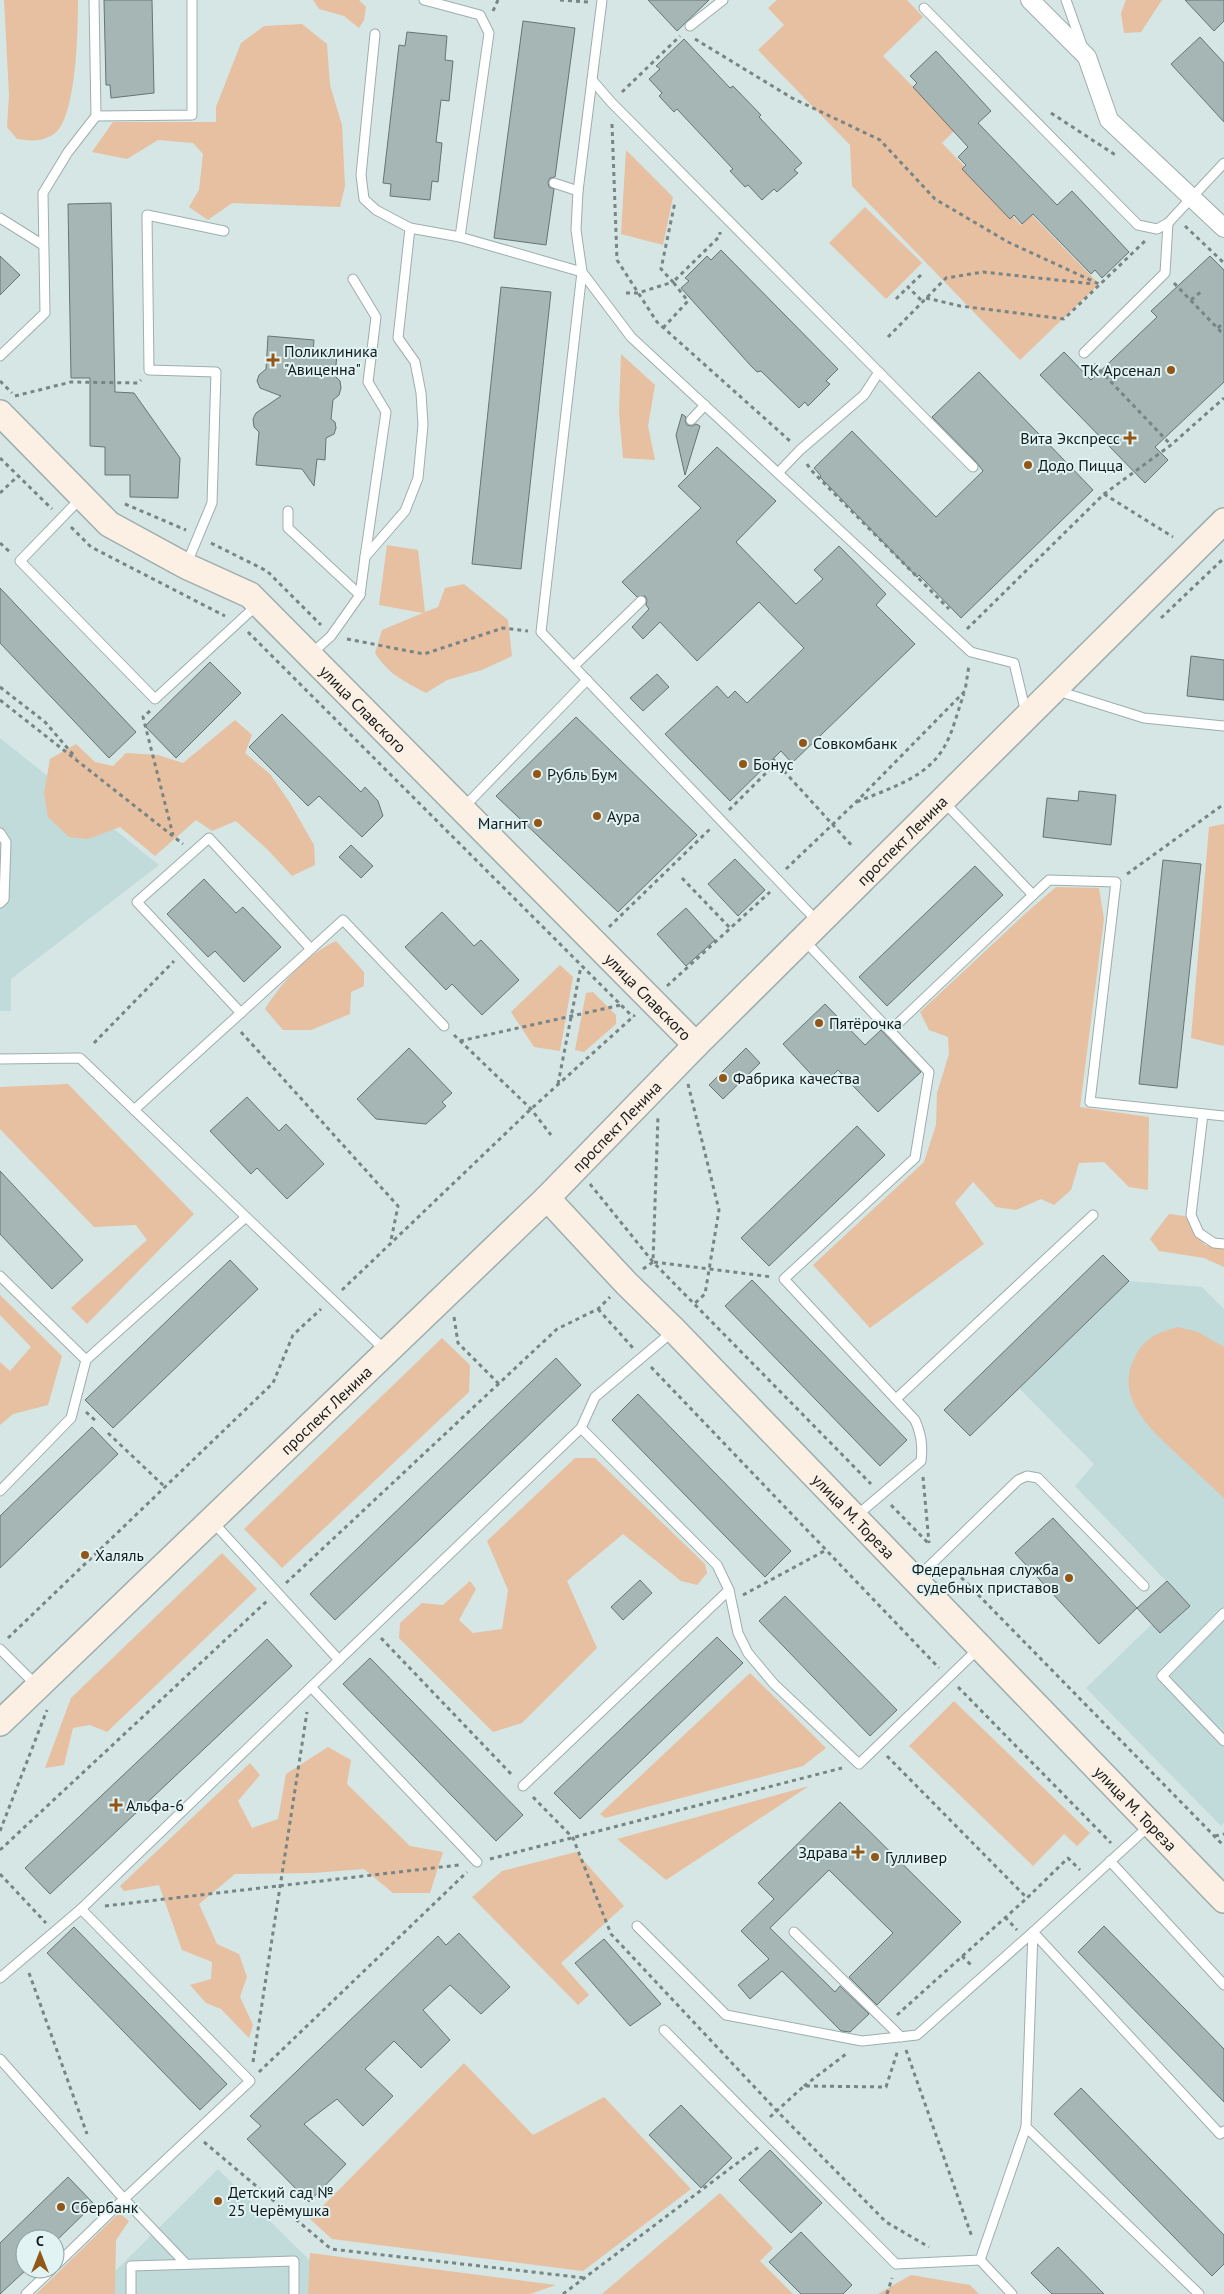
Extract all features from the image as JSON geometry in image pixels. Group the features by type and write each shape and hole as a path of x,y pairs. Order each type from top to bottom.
{"street":[{"path":"1030,0 1087,58 1109,120 1224,228"},
{"name":"улица Славского","path":"7,405 82,497 109,524 186,566 250,595 696,1045"},
{"name":"проспект Ленина","path":"0,1723 43,1696 211,1520 547,1198 696,1045 1052,690 1222,527"},
{"name":"улица М. Тореза","path":"547,1198 626,1283 674,1330 1223,1898"}],"lane":[{"path":"0,356 44,313 43,193 68,152 96,116 94,0"},
{"path":"96,116 192,115 192,0"},
{"path":"424,0 480,15 490,33 460,237"},
{"path":"687,29 723,0"},
{"path":"1066,0 1087,58"},
{"path":"602,1 578,191 576,230 582,272 541,632 779,880 811,931 890,1031 929,1072 915,1158 784,1278 915,1420 920,1433 923,1447 921,1461 854,1517"},
{"path":"924,8 1138,225 1157,229 1172,220 1224,163"},
{"path":"375,34 361,175 364,199 376,210 410,228 460,237 582,272 631,337 970,652 1014,663 1026,716"},
{"path":"592,80 611,102 972,467"},
{"path":"554,183 578,191"},
{"path":"186,566 212,504 216,372 149,370 147,215 224,232"},
{"path":"0,218 44,245"},
{"path":"1084,353 1165,273 1172,220"},
{"path":"365,557 405,511 418,478 423,425 421,393 415,362 398,338 410,228"},
{"path":"310,655 331,636 360,595 386,412 368,382 376,317 353,278"},
{"path":"778,473 800,450 864,395 879,372"},
{"path":"691,420 705,405"},
{"path":"82,497 20,561 155,699 259,604"},
{"path":"288,511 288,528 360,595"},
{"path":"574,666 641,601"},
{"path":"462,809 587,680"},
{"path":"1052,690 1144,718 1224,726"},
{"path":"942,800 1033,896"},
{"path":"0,833 6,842 4,899 0,903"},
{"path":"241,1013 137,902 209,838 311,949"},
{"path":"890,1031 1050,880 1116,882 1090,1102 1224,1116"},
{"path":"134,1110 343,920 444,1026"},
{"path":"0,1059 80,1058 386,1351"},
{"path":"1203,1114 1191,1215 1199,1233 1214,1243 1224,1244"},
{"path":"896,1399 1093,1215"},
{"path":"0,1490 71,1418 86,1360 246,1217"},
{"path":"0,1276 86,1360"},
{"path":"0,1978 81,1909 581,1428 595,1397 674,1330"},
{"path":"581,1428 716,1565 729,1590 738,1633 745,1646 774,1684 859,1764 980,1647"},
{"path":"915,1580 1018,1480 1027,1476 1038,1478 1144,1586"},
{"path":"211,1520 339,1660"},
{"path":"523,1786 729,1590"},
{"path":"1224,1613 1162,1676 1224,1740"},
{"path":"0,1649 43,1696"},
{"path":"311,1687 477,1862"},
{"path":"637,1926 726,2016 862,2041 917,2035 1151,1824"},
{"path":"1110,1861 1224,1985"},
{"path":"65,2256 250,2082 81,1909"},
{"path":"794,1932 888,2023 901,2038"},
{"path":"980,2260 1026,2127 1033,1932"},
{"path":"1033,1932 1220,2134 1224,2131"},
{"path":"664,2030 896,2264 980,2260"},
{"path":"0,2059 124,2199 186,2264"},
{"path":"1026,2127 1199,2294"},
{"path":"980,2260 1012,2294"},
{"path":"131,2294 131,2266 294,2261 294,2294"},
{"path":"26,2294 42,2279"}],"path":[{"path":"560,0 602,1"},
{"path":"953,613 811,470 800,450 657,322 617,260 611,102 687,29 792,98 880,140 936,199 944,204 1008,242 1099,284"},
{"path":"1045,110 1119,156"},
{"path":"663,328 688,301 660,269 675,202"},
{"path":"626,293 638,293 673,282 720,236 720,212"},
{"path":"1172,220 1224,263"},
{"path":"926,298 960,306 1064,319 1157,229"},
{"path":"888,337 946,278 983,272 1099,284"},
{"path":"1165,273 1224,335"},
{"path":"896,299 921,275"},
{"path":"908,287 923,302"},
{"path":"1191,300 1203,290"},
{"path":"1218,328 1224,322"},
{"path":"1084,353 1171,445"},
{"path":"7,405 71,382 138,383 149,370"},
{"path":"856,802 918,775 943,750 965,691 970,652 967,627 1104,494 1171,445 1224,398"},
{"path":"0,458 92,547 238,623 633,1017"},
{"path":"0,493 18,476"},
{"path":"1104,494 1173,538"},
{"path":"121,503 198,536"},
{"path":"3,552 6,548"},
{"path":"1157,622 1224,558"},
{"path":"0,687 45,722 82,764"},
{"path":"7,1639 273,1383 293,1335 390,1245 531,1109 731,929 831,824 856,802 965,691"},
{"path":"0,700 193,852"},
{"path":"154,707 143,717 174,836"},
{"path":"773,759 853,847"},
{"path":"595,942 776,762"},
{"path":"1116,882 1224,804"},
{"path":"676,855 679,859"},
{"path":"682,878 731,929"},
{"path":"94,1043 184,952"},
{"path":"558,1085 581,966"},
{"path":"460,1041 621,1005"},
{"path":"232,1021 398,1206 390,1245"},
{"path":"444,1026 531,1109 551,1135"},
{"path":"681,1087 690,1077"},
{"path":"687,1081 719,1210 705,1294 694,1304"},
{"path":"654,1262 658,1110"},
{"path":"590,1184 654,1262 784,1278"},
{"path":"0,1850 557,1329 598,1309 610,1297"},
{"path":"598,1309 826,1550 1120,1852"},
{"path":"454,1317 458,1343 499,1384"},
{"path":"108,1433 165,1487"},
{"path":"921,1461 929,1544"},
{"path":"731,1601 826,1550"},
{"path":"372,1628 573,1838 610,1934 776,2111 886,2222 954,2262"},
{"path":"250,2082 311,1687"},
{"path":"0,1831 43,1696"},
{"path":"878,1746 1027,1898"},
{"path":"1214,1836 1224,1834"},
{"path":"888,2023 1027,1898 1068,1858 1086,1876"},
{"path":"250,2082 477,1862"},
{"path":"0,1874 54,1932"},
{"path":"1005,1918 1023,1936"},
{"path":"24,1958 88,2137"},
{"path":"804,2086 886,2087 901,2038"},
{"path":"901,2038 980,2260"},
{"path":"759,2126 804,2086 862,2041"},
{"path":"194,2133 330,2249 585,2278"},
{"path":"564,2294 771,2138"}],"shaded area":[{"path":"4,0 78,0 75,71 72,92 62,125 54,134 41,140 17,139 7,127 9,95"},
{"path":"313,0 359,0 366,7 364,20 359,28 344,16 319,9"},
{"path":"777,0 907,0 923,17 883,56 955,130 942,143 1021,225 1032,215 1099,284 1020,360 852,186 850,145 758,50 784,25 768,8"},
{"path":"1126,0 1162,0 1141,32 1124,33 1121,13"},
{"path":"302,24 327,44 330,85 342,125 345,186 340,207 232,203 208,220 189,207 199,190 203,154 193,143 158,140 127,159 92,152 113,122 216,122 216,107 241,43 264,26"},
{"path":"626,150 673,197 663,245 621,234"},
{"path":"865,207 922,263 886,299 829,243"},
{"path":"621,354 655,385 648,426 655,460 623,458 619,412"},
{"path":"387,545 418,550 425,612 438,607 445,588 464,584 508,620 512,656 482,670 447,680 426,693 391,672 375,653 382,630 423,613 379,605"},
{"path":"235,720 252,735 245,753 270,774 290,803 314,845 315,865 292,876 268,850 236,821 212,831 196,820 155,856 120,827 88,839 69,837 48,817 44,793 50,759 76,744 95,762 113,766 126,753 158,755 183,763"},
{"path":"0,738 159,865 11,979 11,1011 0,1011"},
{"path":"1224,824 1223,1046 1191,1038 1209,827"},
{"path":"1056,887 1099,888 1104,919 1080,1107 1149,1117 1148,1190 1129,1187 1104,1162 1079,1163 1071,1190 1054,1205 1041,1199 1016,1210 996,1207 973,1182 955,1203 984,1244 870,1328 813,1265 924,1162 936,1125 937,1093 949,1054 948,1037 929,1030 920,1012"},
{"path":"336,941 364,972 364,986 351,992 350,1014 311,1030 283,1030 265,1009 287,979 305,961"},
{"path":"560,965 573,977 560,1051 534,1047 511,1012"},
{"path":"593,992 616,1015 616,1024 584,1052 575,1050 586,993"},
{"path":"68,1084 194,1214 87,1324 71,1308 147,1240 136,1225 94,1227 0,1129 0,1087"},
{"path":"1169,1214 1185,1216 1205,1245 1224,1248 1224,1267 1204,1258 1159,1251 1150,1239"},
{"path":"1129,1281 1202,1287 1224,1309 1224,1823 1221,1826 1086,1688 1152,1624 1161,1633 1190,1606 1075,1486 1094,1464 1019,1388"},
{"path":"0,1295 62,1356 48,1405 13,1414 0,1425 0,1362 10,1371 31,1347 0,1315"},
{"path":"1178,1327 1198,1332 1224,1347 1224,1498 1169,1447 1149,1425 1140,1414 1129,1388 1129,1374 1134,1359 1142,1346 1157,1334"},
{"path":"442,1338 470,1365 469,1392 282,1568 244,1529"},
{"path":"575,1458 595,1458 705,1564 707,1573 697,1585 681,1581 623,1534 567,1581 597,1648 522,1723 493,1732 399,1638 400,1623 422,1603 443,1605 470,1581 476,1589 459,1620 473,1633 502,1629 508,1590 487,1541"},
{"path":"222,1553 257,1589 107,1732 90,1725 73,1728 64,1765 45,1768 71,1698"},
{"path":"750,1673 826,1748 803,1766 605,1818 600,1814"},
{"path":"954,1701 1090,1833 1077,1846 1064,1834 1033,1866 909,1746"},
{"path":"328,1747 351,1760 347,1784 410,1846 443,1852 430,1893 393,1893 364,1869 313,1873 235,1874 199,1904 217,1944 239,1954 247,1977 240,1997 253,2025 249,2038 221,2009 206,2003 190,1985 211,1979 212,1962 182,1950 159,1885 124,1891 120,1886 250,1763 260,1775 238,1801 252,1828 278,1819 286,1774"},
{"path":"809,1786 666,1880 617,1839"},
{"path":"576,1852 624,1906 561,1963 589,1995 578,2005 472,1897 502,1871"},
{"path":"464,2063 533,2135 604,2097 691,2189 583,2271 332,2239 310,2219"},
{"name":"Детский сад № 25 Черёмушка","path":"218,2169 294,2245 345,2294 92,2294"},
{"path":"720,2193 773,2248 760,2261 793,2294 602,2294"},
{"path":"119,2213 129,2221 116,2240 115,2294 36,2294 51,2279 65,2279 65,2266"},
{"path":"310,2253 556,2285 530,2294 308,2294"},
{"path":"911,2275 970,2285 979,2294 878,2294"}],"building":[{"path":"104,0 152,0 154,93 111,98 110,85 106,85"},
{"path":"648,0 709,0 677,31"},
{"path":"1185,0 1224,0 1224,21 1214,31"},
{"path":"523,21 575,28 555,177 550,178 548,182 549,187 554,189 546,245 494,238"},
{"path":"407,32 447,36 445,60 453,61 449,101 441,100 436,142 442,143 438,182 432,181 430,200 390,196 391,184 383,183 399,45 405,46"},
{"path":"1200,37 1224,63 1224,122 1171,64"},
{"path":"684,39 730,88 733,86 761,115 759,117 802,163 794,170 798,173 777,192 774,189 762,200 748,185 745,187 730,171 733,169 677,109 674,112 659,96 662,93 649,79 660,69 656,66"},
{"path":"936,51 991,111 978,123 1057,205 1072,191 1129,252 1102,278 1095,270 1091,274 1033,214 1022,224 1014,215 1010,219 962,169 966,165 958,157 968,147 913,87 917,83 910,76"},
{"path":"111,203 115,392 134,393 180,458 178,498 130,497 130,475 105,475 105,447 90,446 90,378 71,378 68,204"},
{"path":"721,250 838,369 826,381 830,384 808,406 805,402 799,408 761,371 757,372 681,288 689,281 685,278 707,256 711,260"},
{"path":"0,256 20,275 0,295"},
{"path":"1210,256 1224,270 1224,382 1155,447 1168,460 1145,483 1040,375 1064,352 1091,380 1157,317 1151,311"},
{"path":"501,287 551,292 521,569 472,564"},
{"path":"268,336 314,340 313,352 337,354 335,376 340,381 341,388 339,395 333,400 331,419 335,422 336,428 334,434 326,438 325,460 317,459 314,486 302,469 256,465 259,432 254,427 253,419 256,413 281,396 260,388 257,381 259,375 266,369"},
{"path":"979,372 1093,490 961,618 919,575 917,577 820,477 814,468 852,431 936,517 983,471 932,417"},
{"path":"682,414 686,417 687,425 692,426 696,424 700,426 685,475 676,435"},
{"path":"717,447 776,501 736,542 796,604 823,579 814,570 839,546 886,594 876,605 915,644 792,763 781,751 730,801 665,734 717,686 728,698 735,691 747,703 804,648 759,602 697,661 660,622 643,639 632,627 649,609 646,605 647,600 645,596 637,597 622,582 701,508 678,486"},
{"path":"0,588 136,732 109,758 0,643"},
{"path":"1191,656 1224,660 1224,700 1187,696"},
{"path":"210,662 241,693 176,758 145,726"},
{"path":"657,674 669,687 643,711 630,698"},
{"path":"282,714 361,792 365,787 378,801 383,816 362,837 319,796 308,806 249,747"},
{"name":"Аура","path":"576,717 697,835 618,912 496,796"},
{"path":"1079,791 1116,795 1111,845 1043,837 1047,798 1078,801"},
{"path":"351,845 373,866 361,878 339,857"},
{"path":"735,859 765,890 738,916 708,884"},
{"path":"1163,860 1201,864 1177,1088 1139,1084"},
{"path":"975,866 1003,895 887,1006 859,977"},
{"path":"204,879 236,913 243,907 281,947 244,982 215,951 208,957 167,914"},
{"path":"686,908 715,940 686,966 657,934"},
{"path":"442,912 474,946 481,940 519,980 482,1015 452,984 446,990 405,947"},
{"path":"825,1004 865,1045 881,1030 921,1072 878,1112 838,1070 822,1086 783,1044"},
{"path":"409,1048 452,1093 442,1102 446,1106 426,1124 376,1119 357,1099"},
{"path":"746,1048 760,1063 723,1099 709,1085"},
{"path":"247,1097 279,1131 286,1124 324,1164 287,1199 257,1168 251,1174 210,1131"},
{"path":"857,1126 885,1155 769,1266 741,1238"},
{"path":"0,1171 83,1260 52,1289 0,1234"},
{"path":"1103,1255 1129,1281 970,1436 944,1410"},
{"path":"230,1260 258,1289 113,1428 85,1400"},
{"path":"752,1280 907,1440 880,1466 725,1306"},
{"path":"556,1358 581,1385 335,1620 310,1594"},
{"path":"638,1394 791,1551 765,1577 612,1420"},
{"path":"92,1427 118,1454 0,1568 0,1516"},
{"path":"1053,1518 1137,1608 1099,1644 1015,1553"},
{"path":"640,1580 652,1593 623,1620 611,1607"},
{"path":"1167,1581 1190,1606 1160,1633 1137,1608"},
{"path":"785,1596 897,1710 870,1736 759,1621"},
{"path":"717,1637 743,1663 580,1819 554,1793"},
{"path":"267,1639 292,1666 50,1894 25,1868"},
{"path":"370,1658 523,1815 496,1841 343,1684"},
{"path":"840,1802 961,1922 877,2005 849,1977 893,1933 829,1870 770,1928 835,1992 840,1986 869,2014 850,2032 841,2031 782,1971 750,1999 738,1985 769,1959 741,1931 774,1899 758,1883"},
{"path":"1104,1926 1224,2049 1224,2102 1078,1952"},
{"path":"74,1927 227,2084 200,2110 47,1953"},
{"path":"459,1933 510,1987 481,2014 450,1985 423,2010 450,2040 421,2068 394,2041 365,2069 393,2096 363,2126 337,2099 304,2124 346,2164 309,2202 247,2139 261,2126 250,2116 438,1936 446,1945"},
{"path":"604,1939 661,2004 630,2026 575,1963"},
{"path":"1081,2088 1224,2235 1224,2264 1212,2276 1054,2114"},
{"path":"681,2105 732,2158 701,2188 649,2135"},
{"path":"770,2150 822,2203 791,2233 739,2180"},
{"path":"68,2177 94,2204 65,2232 65,2229 15,2229 16,2279 0,2294 0,2243"},
{"path":"801,2232 852,2285 843,2294 801,2294 769,2262"},
{"path":"1058,2247 1104,2294 1052,2294 1031,2273"}],"place":[{"name":"Поликлиника \"Авиценна\"","path":"273,360"},
{"name":"ТК Арсенал","path":"1171,370"},
{"name":"Вита Экспресс","path":"1130,438"},
{"name":"Додо Пицца","path":"1028,465"},
{"name":"Совкомбанк","path":"803,743"},
{"name":"Бонус","path":"743,764"},
{"name":"Рубль Бум","path":"537,774"},
{"name":"Аура","path":"597,816"},
{"name":"Магнит","path":"538,823"},
{"name":"Пятёрочка","path":"819,1023"},
{"name":"Фабрика качества","path":"723,1078"},
{"name":"Халяль","path":"85,1555"},
{"name":"Федеральная служба судебных приставов","path":"1069,1578"},
{"name":"Альфа-6","path":"116,1805"},
{"name":"Здрава","path":"858,1852"},
{"name":"Гулливер","path":"875,1857"},
{"name":"Детский сад № 25 Черёмушка","path":"218,2201"},
{"name":"Сбербанк","path":"61,2207"}]}
